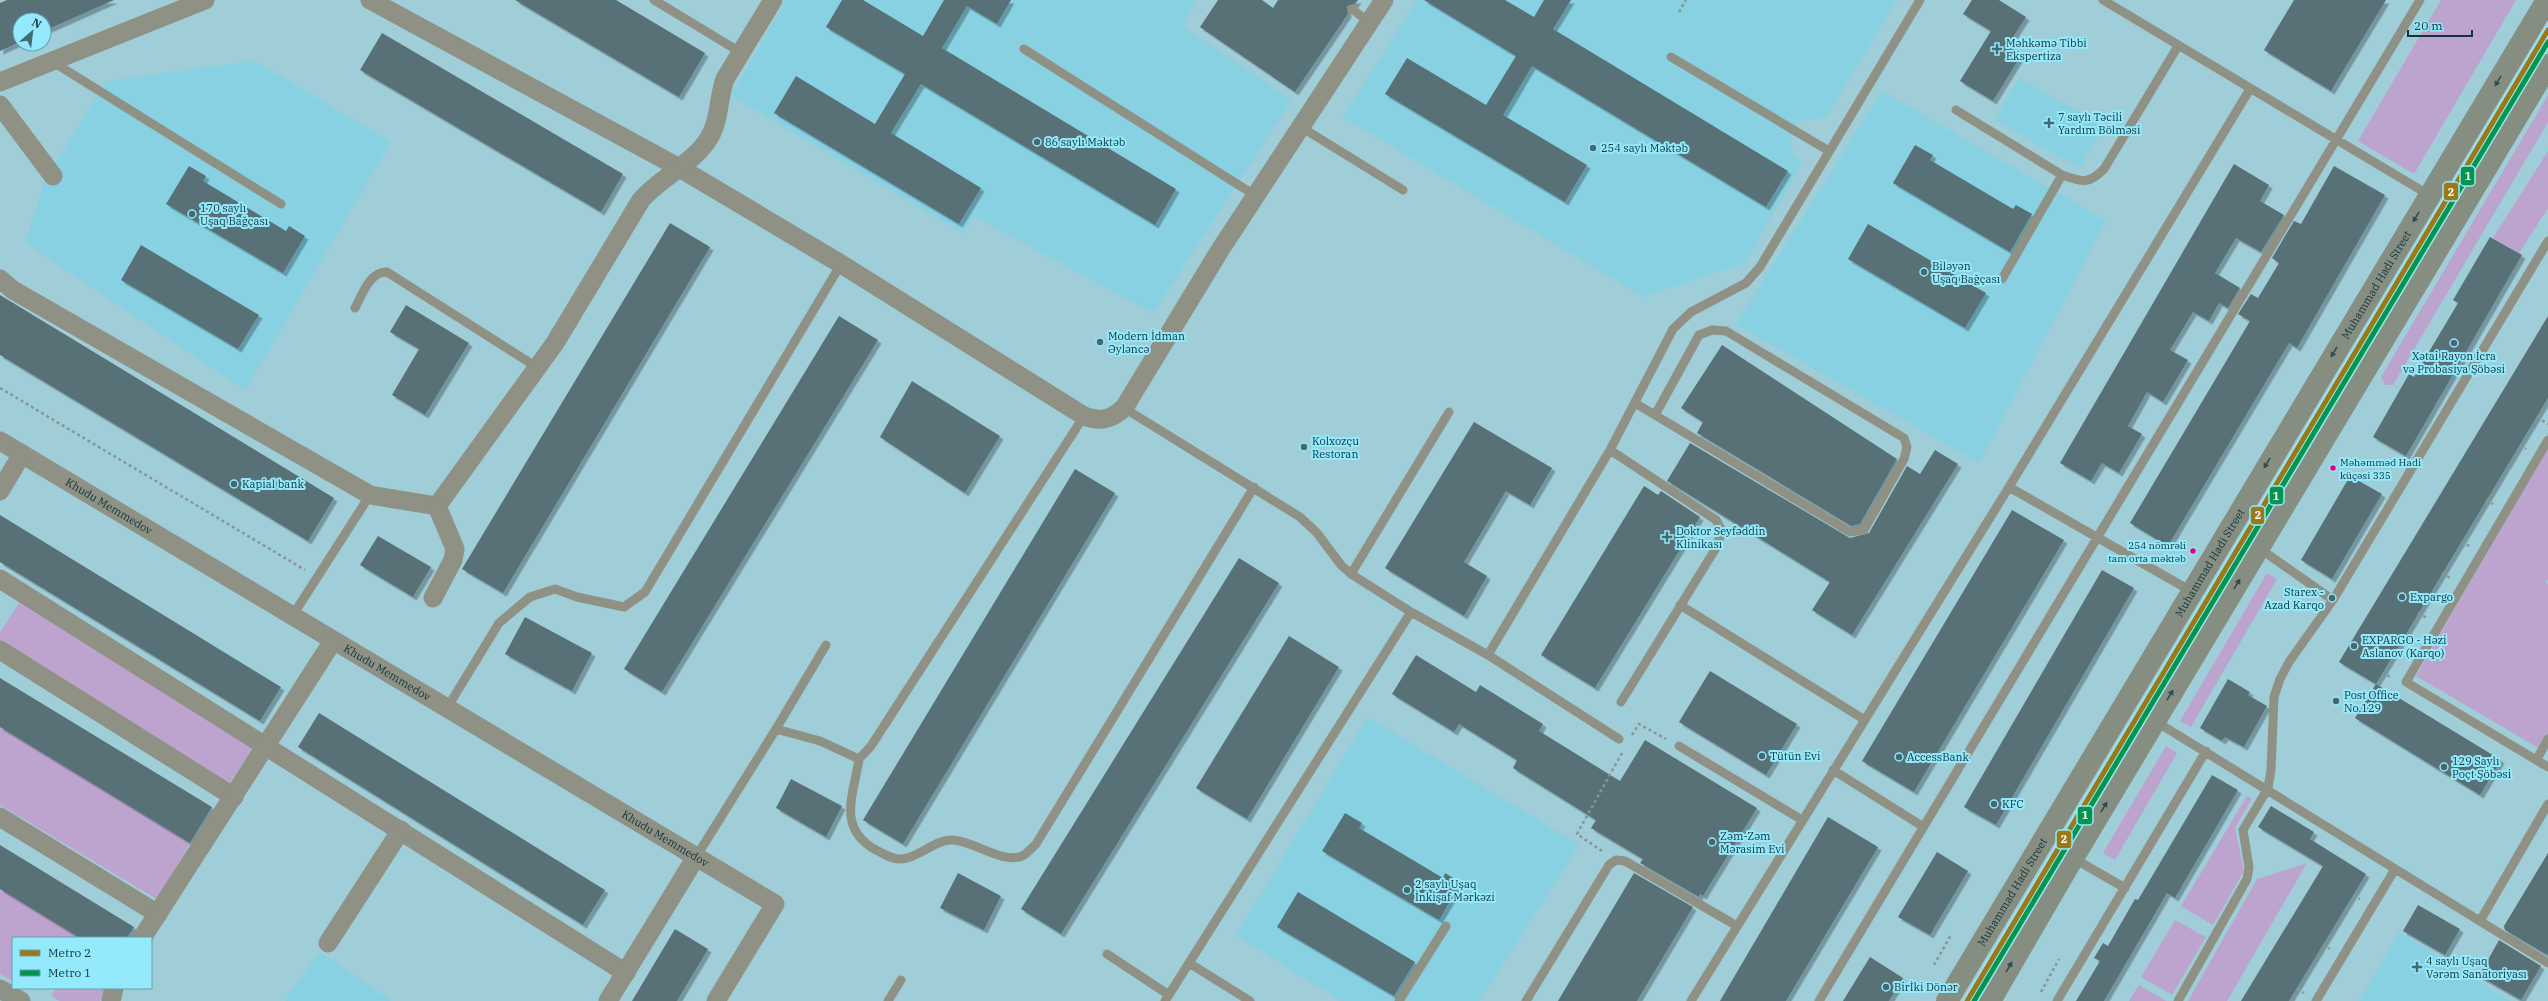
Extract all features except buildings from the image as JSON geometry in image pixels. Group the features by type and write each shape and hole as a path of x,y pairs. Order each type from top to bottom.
{"street":[{"path":"0,82 205,0"},
{"path":"370,0 678,167 841,264 1084,416 1097,421 1106,420 1124,408 1256,196 1384,0"},
{"path":"437,506 538,368 642,200 652,188 678,167 709,138 717,120 720,93 740,52 773,0"},
{"name":"Muhammad Hadi Street","path":"1947,1001 2191,591 2547,0"},
{"path":"1990,1001 2073,858 2545,70 2513,56"},
{"path":"0,105 53,176"},
{"path":"0,279 20,294 370,495 437,506"},
{"name":"Khudu Memmedov","path":"0,441 775,904 716,1001"},
{"path":"0,491 22,454"},
{"path":"433,598 453,560 455,550 437,506"},
{"path":"0,579 266,744 626,973"},
{"path":"143,937 333,641"},
{"path":"0,650 234,797"},
{"path":"0,817 158,914"},
{"path":"328,943 401,830"},
{"path":"608,1001 696,857"},
{"path":"0,989 21,1001"},
{"path":"111,1001 114,989"}],"lane":[{"path":"654,0 740,52"},
{"path":"1488,655 1610,450 1673,329 1691,312 1746,283 1760,267 1828,151 1920,0"},
{"path":"2103,0 2429,195"},
{"path":"1819,1001 2095,537 2337,140 2420,0"},
{"path":"1352,9 1369,22"},
{"path":"1956,110 2062,175 2080,181 2093,180 2104,169 2178,46"},
{"path":"1024,49 1256,196"},
{"path":"1670,57 1828,151"},
{"path":"52,61 282,204"},
{"path":"1691,1001 2009,487 2250,89"},
{"path":"1301,127 1403,190"},
{"path":"2002,279 2062,175"},
{"path":"2178,1001 2248,880 2249,867 2243,830 2268,788 2271,770 2276,691 2289,662 2333,600 2548,241"},
{"path":"447,708 499,623 530,597 555,589 577,597 624,607 645,592 841,264"},
{"path":"355,308 374,276 380,272 387,272 538,368"},
{"path":"1635,404 1850,532 1864,530 1904,459 1907,447 1904,438 1726,331 1712,330 1699,335 1655,415"},
{"path":"1124,408 1300,516 1317,533 1341,566 1351,574 1411,612 1488,655 1619,739"},
{"path":"1351,574 1449,412"},
{"path":"1084,416 871,746 859,760 850,818 854,831 862,842 886,856 902,859 950,840 966,841 993,853 1012,858 1023,856 1036,844 1254,487"},
{"path":"2548,440 2406,682 2548,766"},
{"path":"1610,450 1706,513 1721,525 1722,536 1621,702"},
{"path":"2009,487 2191,591"},
{"path":"293,615 370,495"},
{"path":"2259,548 2333,600"},
{"path":"1680,606 1864,720"},
{"path":"1107,954 1167,998 1411,612"},
{"path":"696,857 776,729 826,645"},
{"path":"2155,721 2268,788 2548,962"},
{"path":"776,729 820,741 859,760"},
{"path":"2536,759 2548,739"},
{"path":"1679,746 1802,820"},
{"path":"2057,1001 2206,751"},
{"path":"1833,770 1922,826"},
{"path":"2480,921 2548,804"},
{"path":"2073,858 2124,888"},
{"path":"1526,1001 1609,865 1616,860 1625,861 1737,926"},
{"path":"2316,1001 2395,868"},
{"path":"1400,1001 1446,926"},
{"path":"1189,963 1250,1001"},
{"path":"888,1001 901,980"}],"path":[{"path":"1679,12 1686,0"},
{"path":"0,388 317,577"},
{"path":"2536,417 2548,424"},
{"path":"1631,737 1639,724 1679,746"},
{"path":"1616,860 1577,834 1623,751"},
{"path":"1934,965 1951,935"},
{"path":"2041,992 2059,959"}],"shaded area":[{"name":"86 saylı Məktəb","path":"786,0 1196,0 1183,27 1292,100 1153,313 974,216 963,233 731,95"},
{"name":"254 saylı Məktəb","path":"1417,0 1897,0 1826,117 1806,120 1799,123 1794,131 1790,142 1793,154 1802,163 1745,263 1644,297 1343,117"},
{"path":"2441,0 2516,0 2414,174 2358,141"},
{"name":"170 saylı Uşaq Bağçası","path":"255,61 391,142 245,390 26,243 43,185 106,81"},
{"name":"7 saylı Təcili Yardım Bölməsi","path":"2019,78 2103,126 2080,168 1995,120"},
{"name":"Biləyən Uşaq Bağçası","path":"1882,91 2106,221 1979,463 1736,324"},
{"path":"2548,95 2548,122 2393,385 2385,385 2381,377"},
{"path":"2548,151 2548,208 2519,253 2493,238"},
{"path":"2548,448 2548,579 2546,583 2548,584 2548,734 2540,749 2416,676"},
{"path":"2267,573 2277,579 2191,727 2180,721"},
{"path":"23,597 257,743 225,789 0,646 0,632"},
{"name":"2 saylı Uşaq İnkişaf Mərkəzi","path":"1368,717 1579,845 1479,1001 1341,1001 1236,935"},
{"path":"0,727 190,843 158,900 0,805"},
{"path":"2166,746 2177,753 2115,860 2103,853"},
{"path":"2247,796 2252,799 2235,828 2244,871 2213,925 2181,906"},
{"path":"2307,863 2227,1001 2188,1001 2257,879"},
{"path":"0,889 78,937 12,937 12,980 0,974"},
{"path":"2175,920 2206,937 2172,995 2141,977"},
{"name":"4 saylı Uşaq Vərəm Sanatoriyası","path":"2399,932 2510,1001 2359,1001"},
{"path":"320,952 391,1001 285,1001"},
{"path":"2139,985 2166,1001 2129,1001"},
{"path":"55,989 108,989 103,999 99,1001 60,1001 51,996"}],"metro line":[{"name":"2","path":"1967,1001 2548,30"},
{"name":"1","path":"1974,1001 2548,42"}],"place":[{"name":"Məhkəmə Tibbi Ekspertiza","path":"1997,49"},
{"name":"7 saylı Təcili Yardım Bölməsi","path":"2049,123"},
{"name":"86 saylı Məktəb","path":"1037,142"},
{"name":"254 saylı Məktəb","path":"1593,148"},
{"name":"170 saylı Uşaq Bağçası","path":"192,214"},
{"name":"Biləyən Uşaq Bağçası","path":"1924,272"},
{"name":"Modern İdman Əyləncə","path":"1100,342"},
{"name":"Xətai Rayon İcra və Probasiya Şöbəsi","path":"2454,343"},
{"name":"Kolxozçu Restoran","path":"1304,447"},
{"name":"Məhəmməd Hadi küçəsi 335","path":"2333,468"},
{"name":"Kapial bank","path":"234,484"},
{"name":"Doktor Seyfәddin Klinikası","path":"1667,537"},
{"name":"254 nömrəli tam orta məktəb","path":"2193,551"},
{"name":"Expargo","path":"2402,597"},
{"name":"Starex - Azad Karqo","path":"2332,598"},
{"name":"EXPARGO - Həzi Aslanov (Karqo)","path":"2354,646"},
{"name":"Post Office No.129","path":"2336,701"},
{"name":"Tütün Evi","path":"1762,756"},
{"name":"AccessBank","path":"1899,757"},
{"name":"129 Saylı Poçt Şöbəsi","path":"2444,767"},
{"name":"KFC","path":"1994,804"},
{"name":"Zәm-Zәm Mәrasim Evi","path":"1712,842"},
{"name":"2 saylı Uşaq İnkişaf Mərkəzi","path":"1407,890"},
{"name":"4 saylı Uşaq Vərəm Sanatoriyası","path":"2417,967"},
{"name":"Birİki Dönər","path":"1886,987"}]}
